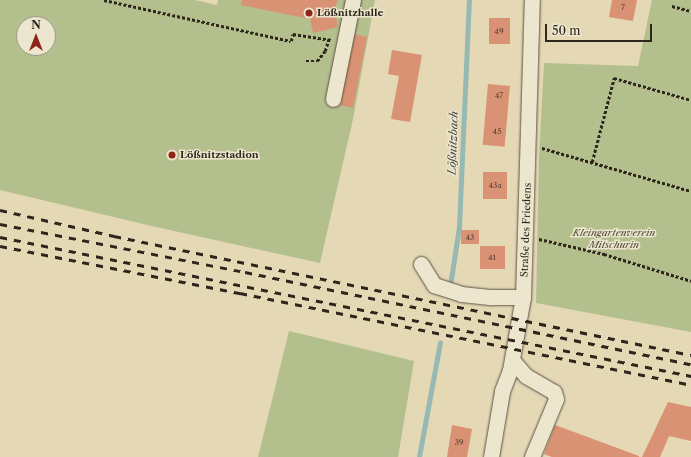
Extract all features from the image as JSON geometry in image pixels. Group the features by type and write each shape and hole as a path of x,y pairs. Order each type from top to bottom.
{"street":[{"path":"333,99 353,0"},
{"name":"Straße des Friedens","path":"491,457 502,391 512,360 523,297 532,0"},
{"path":"421,264 434,285 460,294 492,297 523,297"},
{"path":"512,360 526,376 554,392 556,399 532,457"}],"path":[{"path":"104,0 291,41 293,34 344,42"},
{"path":"672,6 691,11"},
{"path":"306,61 317,61 325,51 329,39"},
{"path":"592,162 614,78 691,100"},
{"path":"542,154 542,148 691,191"},
{"path":"539,232 539,239 604,254 691,281"}],"green space":[{"name":"Lößnitzstadion","path":"0,0 195,0 217,5 218,0 375,0 353,119 320,263 156,227 0,190"},
{"name":"Kleingartenverein Mitschurin","path":"652,0 691,0 691,332 536,303 539,157 544,63 638,66"},
{"path":"289,331 414,361 398,457 258,457"}],"building":[{"name":"Lößnitzhalle","path":"242,0 338,0 335,8 338,27 313,33 310,19 241,5"},
{"path":"612,0 637,0 633,21 609,17"},
{"path":"489,18 510,18 510,44 489,44"},
{"path":"355,34 367,37 353,108 339,105"},
{"path":"392,50 422,55 410,122 391,119 399,76 388,74"},
{"path":"488,84 510,86 505,147 483,145"},
{"path":"483,172 507,172 507,199 483,199"},
{"path":"461,230 479,230 479,244 461,244"},
{"path":"480,246 505,246 505,269 480,269"},
{"path":"668,402 691,407 691,441 669,436 660,457 642,457"},
{"path":"452,425 472,429 467,457 447,457"},
{"path":"555,425 639,457 552,457 544,454"}],"waterway":[{"name":"Lößnitzbach","path":"450,286 459,227 469,0"},
{"name":"Lößnitzbach","path":"419,457 440,343"}],"railway":[{"path":"0,210 114,236 691,355"},
{"path":"0,224 245,272 691,364"},
{"path":"0,237 691,376"},
{"path":"0,246 240,293 691,385"}],"place":[{"name":"Lößnitzhalle","path":"309,13"},
{"name":"Lößnitzstadion","path":"172,155"}]}
